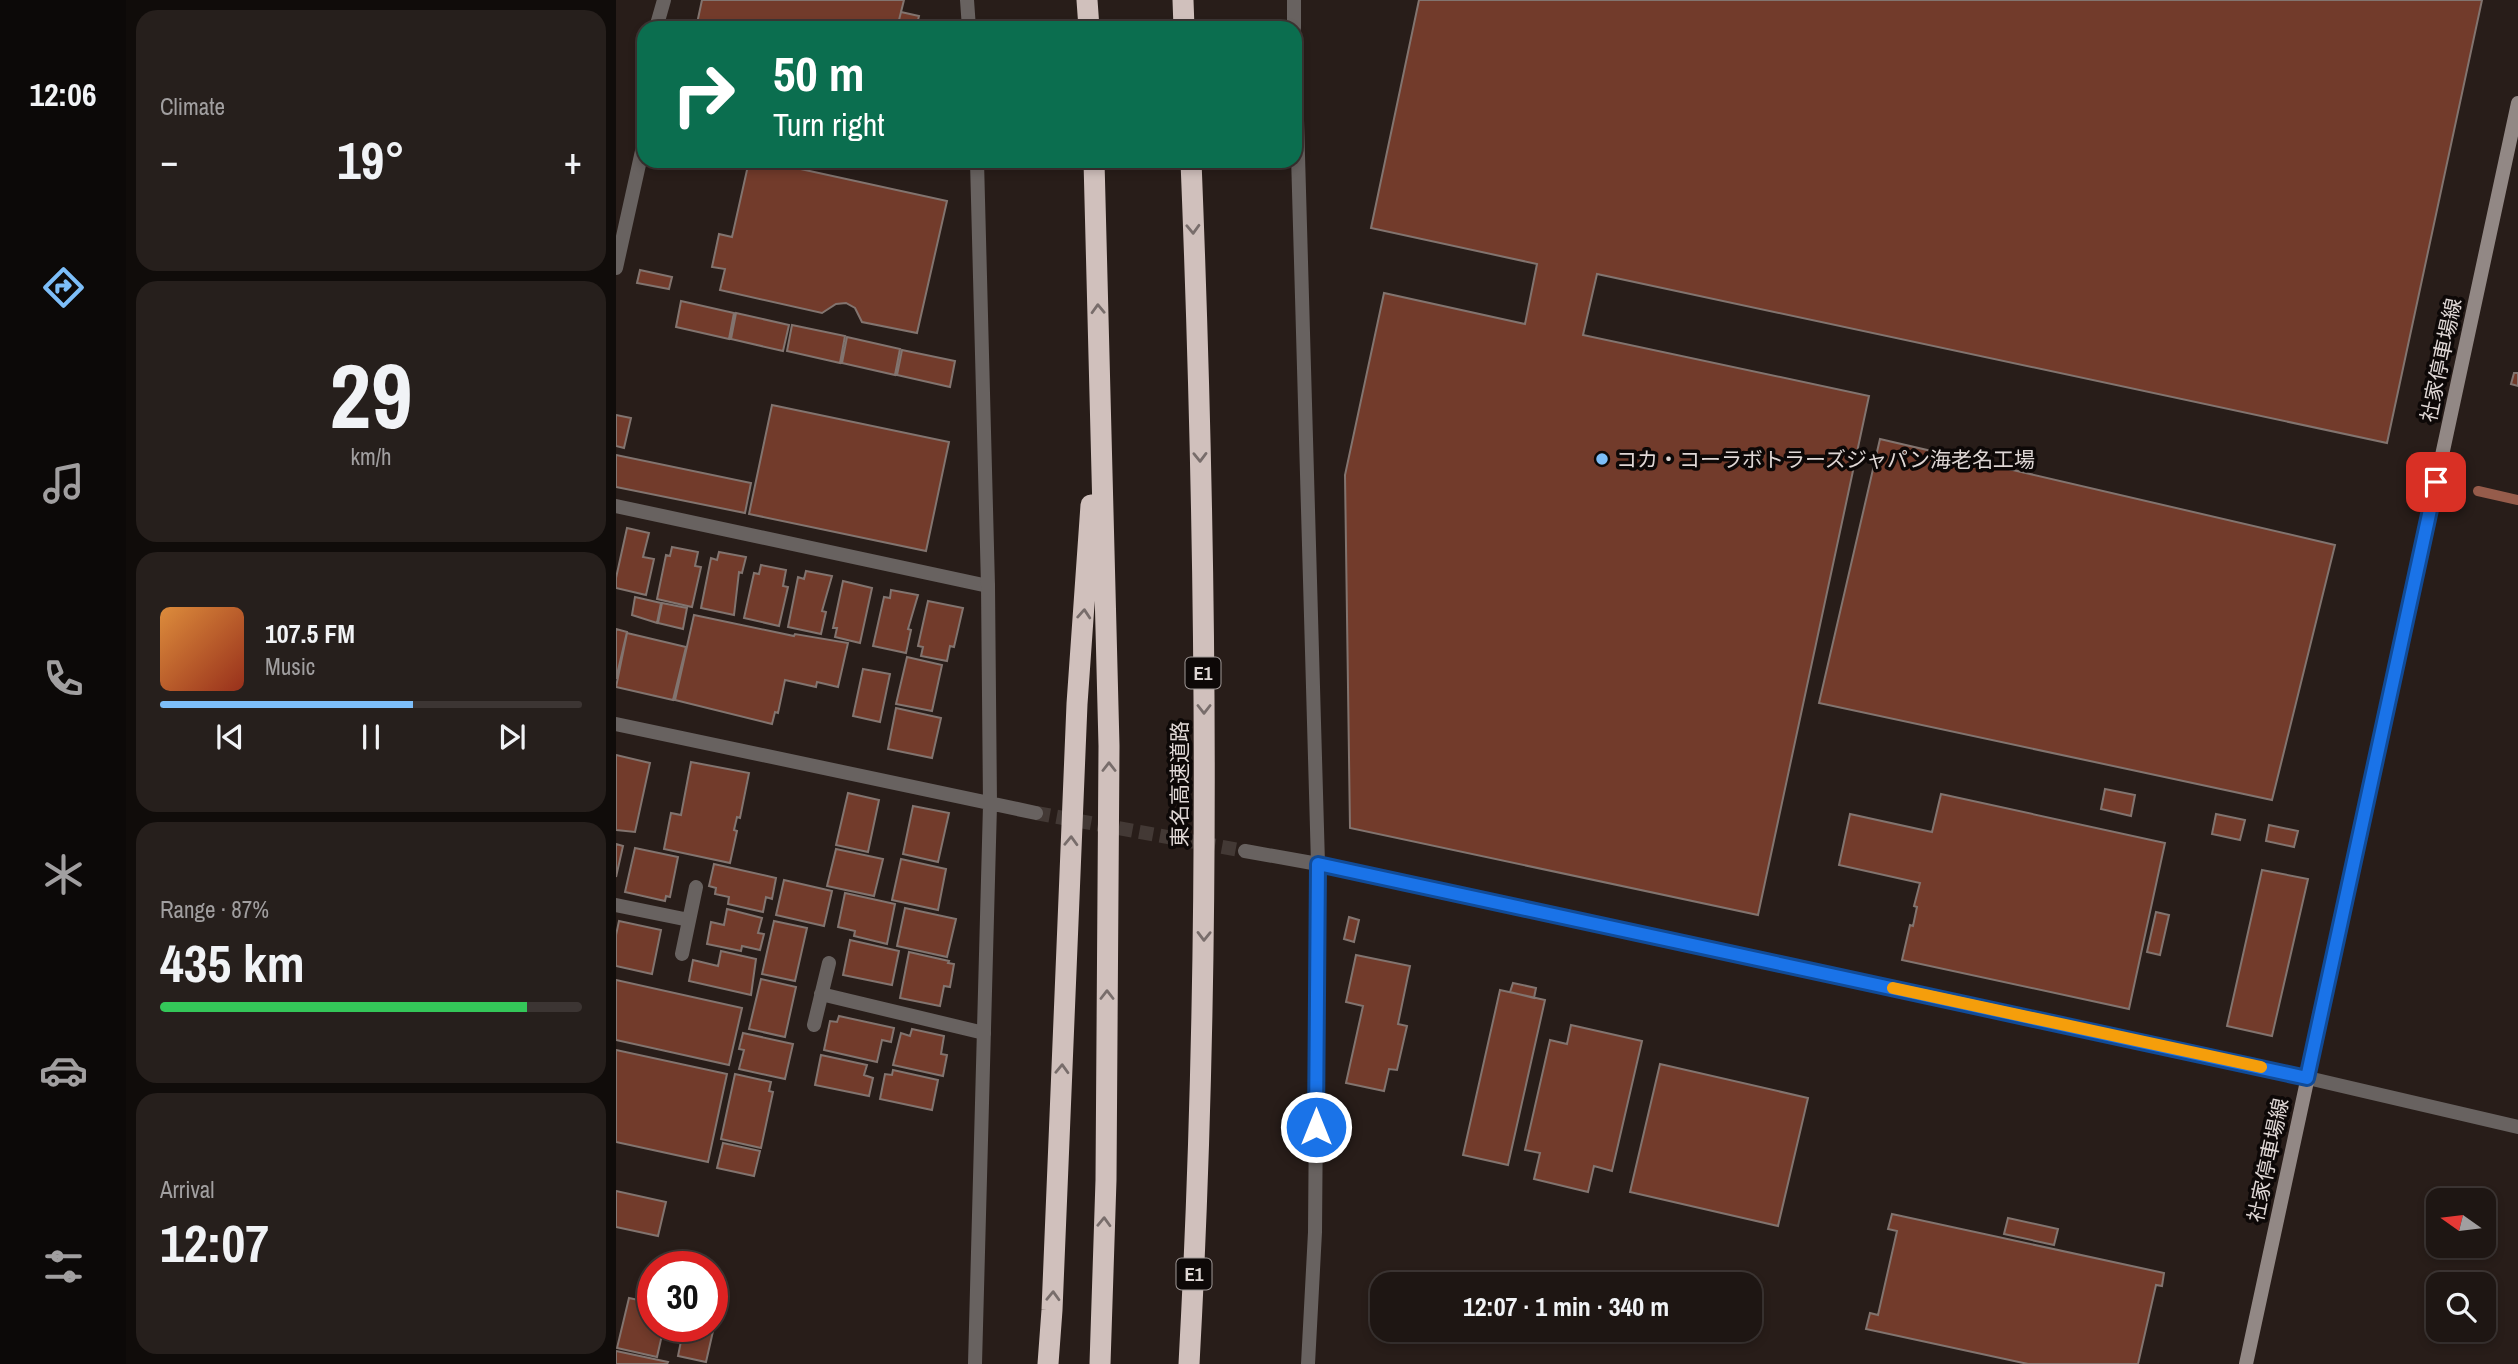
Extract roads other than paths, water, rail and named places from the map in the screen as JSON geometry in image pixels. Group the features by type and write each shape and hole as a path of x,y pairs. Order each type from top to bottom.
{"highway":[{"path":"1087,0 1088,21"},
{"path":"1183,0 1184,21"},
{"path":"1094,168 1109,746 1106,1180 1100,1364"},
{"name":"東名高速道路","path":"1189,1364 1199,1185 1205,902 1203,623 1191,168"},
{"path":"1048,1364 1077,705 1100,377"},
{"path":"1199,1185 1202,1364"}],"main road":[{"name":"社家停車場線","path":"2246,1364 2518,103"}],"street":[{"path":"658,21 664,0"},
{"path":"967,0 968,21"},
{"path":"1294,0 1294,21"},
{"path":"616,268 638,168"},
{"path":"975,1364 990,805 988,586 976,168"},
{"path":"1298,168 1318,864 1315,1232 1308,1364"},
{"path":"616,506 988,586"},
{"path":"616,724 1036,813"},
{"path":"1245,851 1318,864 2307,1078 2518,1127"},
{"path":"682,954 696,887"},
{"path":"616,905 689,920"},
{"path":"814,1025 829,963"},
{"path":"821,994 984,1033"}],"waterway":[{"path":"2478,491 2518,500"}],"tunnel":[{"path":"1036,813 1245,851"}],"place":[{"name":"コカ・コーラボトラーズジャパン海老名工場","path":"1602,459"}]}
